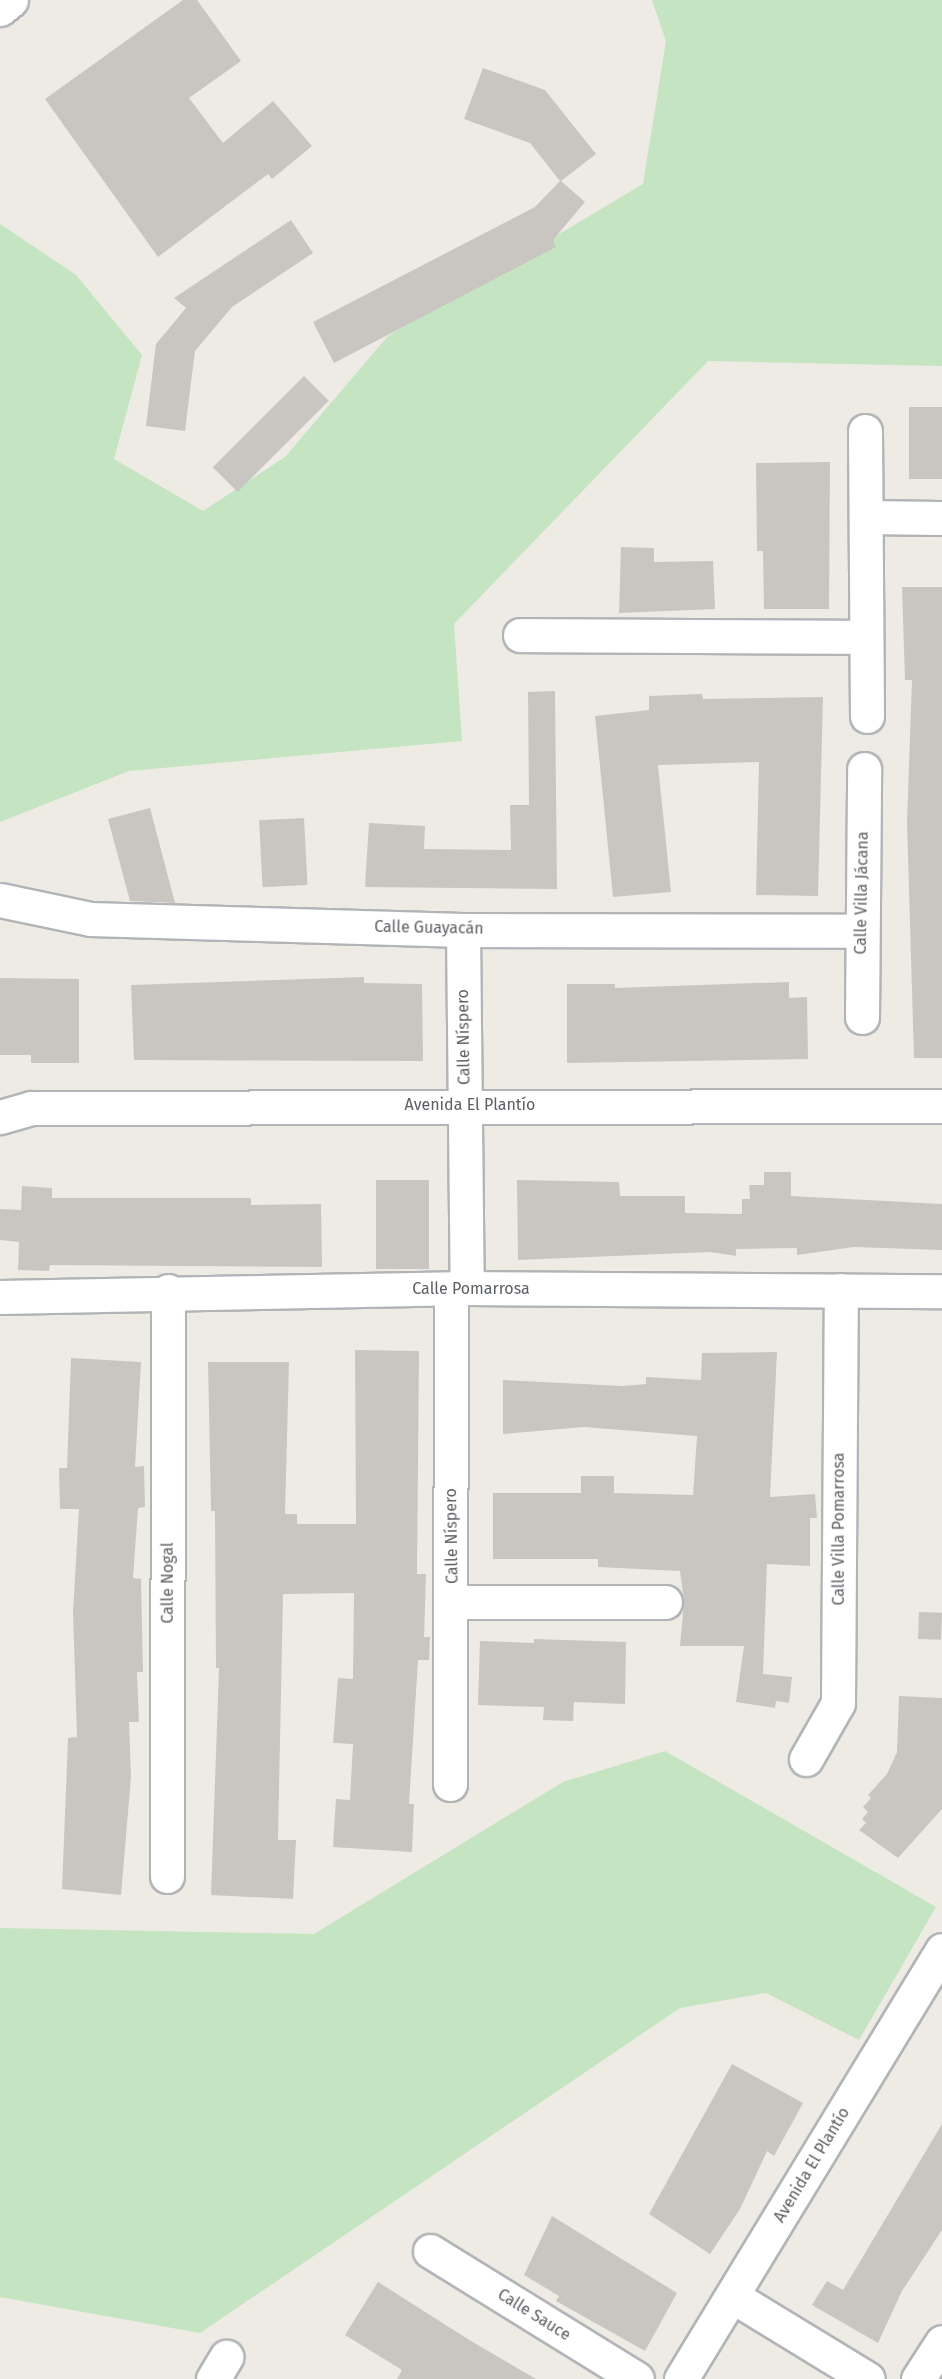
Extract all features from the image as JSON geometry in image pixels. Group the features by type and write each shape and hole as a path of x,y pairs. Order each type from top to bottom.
{"street":[{"path":"0,9 11,0"},
{"path":"865,431 867,716"},
{"path":"866,517 942,518"},
{"path":"520,635 866,637"},
{"name":"Calle Villa Jácana","path":"862,1017 864,769"},
{"name":"Calle Guayacán","path":"0,900 90,919 463,930 861,931"},
{"name":"Calle Níspero","path":"450,1784 459,1288 465,1104 463,930"},
{"name":"Avenida El Plantío","path":"0,1117 31,1108 465,1104 942,1106"},
{"name":"Calle Pomarrosa","path":"0,1297 168,1291 459,1288 942,1291"},
{"name":"Calle Villa Pomarrosa","path":"806,1759 838,1703 841,1290"},
{"name":"Calle Nogal","path":"167,1875 168,1291"},
{"path":"453,1602 665,1602"},
{"name":"Avenida El Plantío","path":"681,2379 942,1950"},
{"name":"Calle Sauce","path":"430,2251 637,2379"},
{"path":"732,2296 868,2379"},
{"path":"918,2379 942,2342"}],"green space":[{"path":"652,0 942,0 942,366 708,361 454,624 462,741 129,771 0,822 0,224 76,275 142,355 114,459 203,511 285,457 388,336 643,184 666,41"},
{"path":"665,1751 936,1907 859,2040 766,1993 680,2008 200,2333 0,2297 0,1928 314,1934 563,1782"}],"building":[{"path":"183,0 197,0 241,61 189,98 223,143 273,101 312,146 272,179 268,174 158,257 45,99"},
{"path":"483,68 545,90 596,154 561,181 585,202 553,240 556,247 334,363 313,322 535,207 560,181 530,143 464,119"},
{"path":"291,220 313,253 232,307 195,351 185,431 146,426 156,344 186,308 174,298"},
{"path":"304,376 329,401 238,492 213,467"},
{"path":"909,407 942,407 942,479 909,479"},
{"path":"830,462 829,609 764,609 763,551 757,551 756,463"},
{"path":"621,547 654,548 654,562 713,561 715,609 619,613"},
{"path":"902,587 942,587 942,1058 914,1058 907,822 912,680 905,680"},
{"path":"555,691 557,889 365,887 369,823 425,826 424,849 511,850 510,805 529,805 528,692"},
{"path":"702,694 703,699 823,697 818,896 756,895 759,762 658,765 671,892 613,897 595,716 649,710 649,696"},
{"path":"150,808 175,903 130,901 108,819"},
{"path":"304,818 308,885 263,887 259,820"},
{"path":"364,977 364,983 422,984 423,1061 134,1060 131,985"},
{"path":"0,978 79,979 79,1063 31,1063 31,1055 0,1055"},
{"path":"789,982 789,998 807,997 808,1059 567,1063 567,984 615,984 615,988"},
{"path":"764,1172 791,1172 791,1196 942,1204 942,1250 854,1247 797,1255 797,1248 736,1249 736,1256 710,1252 518,1260 517,1180 619,1182 620,1196 685,1196 685,1213 742,1214 742,1199 750,1199 749,1185 764,1185"},
{"path":"376,1180 429,1180 429,1269 376,1269"},
{"path":"22,1186 52,1188 52,1198 251,1198 251,1205 321,1204 322,1267 50,1265 49,1271 18,1270 19,1242 0,1240 0,1209 21,1210"},
{"path":"355,1350 419,1351 417,1574 426,1574 424,1637 430,1637 429,1660 418,1660 409,1804 414,1804 412,1852 333,1847 336,1799 350,1800 353,1744 333,1743 338,1678 353,1679 354,1593 283,1594 278,1840 296,1840 293,1899 211,1895 219,1668 216,1668 215,1511 211,1511 208,1362 289,1362 285,1514 297,1514 297,1524 356,1524"},
{"path":"777,1352 770,1497 815,1494 817,1518 810,1518 810,1566 767,1564 763,1674 792,1677 789,1703 776,1701 775,1708 736,1702 744,1646 680,1646 684,1601 680,1571 598,1567 598,1559 493,1559 493,1493 581,1493 581,1476 614,1476 614,1493 693,1495 697,1436 584,1427 503,1434 503,1380 623,1386 646,1384 646,1377 701,1380 702,1353"},
{"path":"71,1358 141,1362 135,1467 144,1466 145,1507 138,1508 133,1578 141,1579 143,1672 137,1672 139,1722 129,1722 131,1777 121,1895 62,1889 68,1738 77,1737 73,1612 79,1509 60,1509 59,1468 67,1468"},
{"path":"919,1612 942,1613 941,1640 918,1639"},
{"path":"534,1639 626,1642 625,1704 574,1702 573,1721 543,1720 544,1707 478,1705 480,1641 534,1643"},
{"path":"899,1696 942,1698 942,1809 898,1858 859,1830 866,1823 862,1819 868,1812 863,1807 871,1798 868,1795 887,1774 897,1752"},
{"path":"732,2064 803,2103 774,2156 767,2151 740,2209 710,2254 649,2214"},
{"path":"942,2124 942,2230 902,2291 878,2343 812,2305 827,2281 843,2290"},
{"path":"552,2216 677,2293 645,2351 556,2301 559,2296 524,2275"},
{"path":"378,2282 536,2379 397,2379 402,2370 345,2335"}]}
